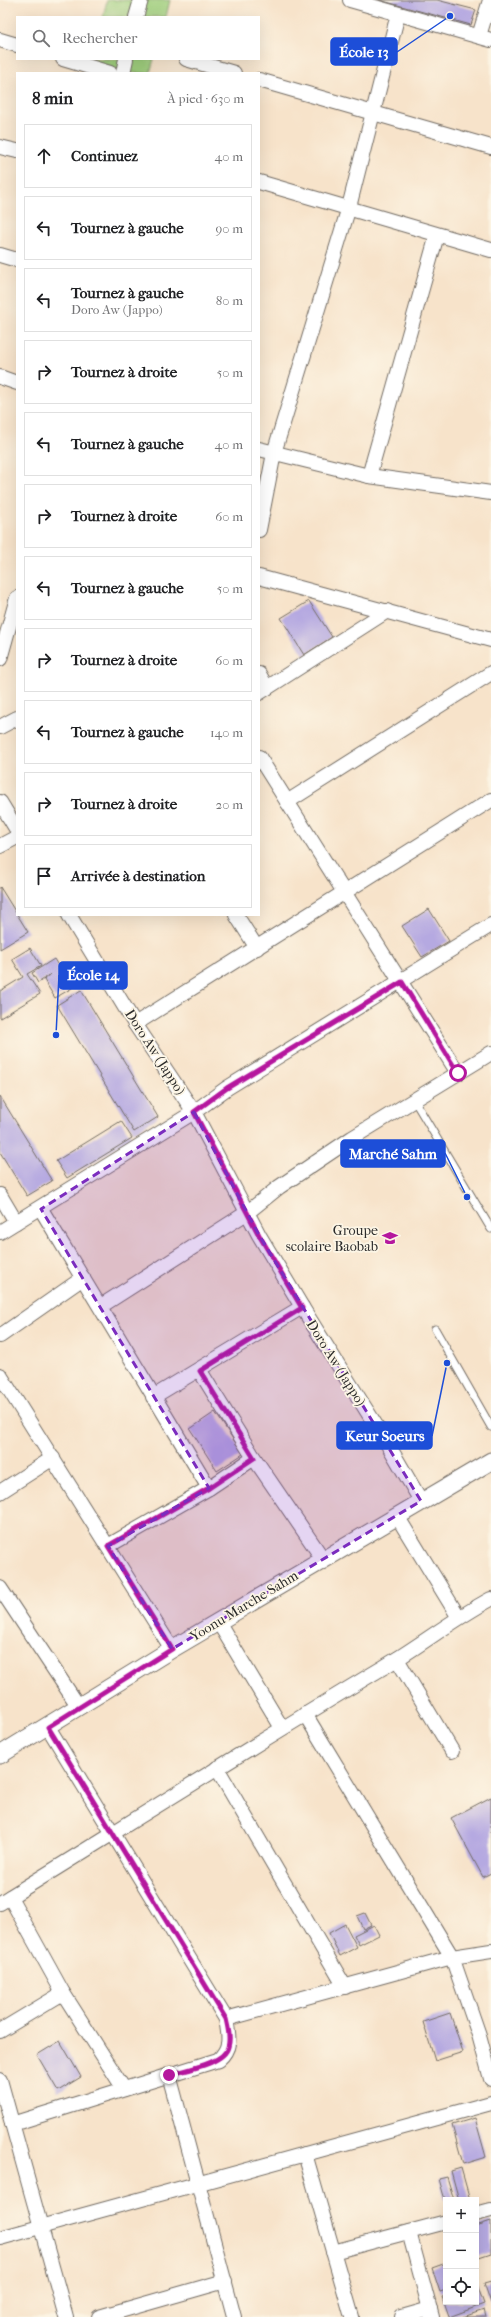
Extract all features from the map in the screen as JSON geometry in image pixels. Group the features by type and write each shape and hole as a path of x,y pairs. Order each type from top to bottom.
{"street":[{"path":"136,16 141,0"},
{"path":"350,0 485,38 490,0"},
{"path":"260,525 274,453 349,208 398,14"},
{"path":"0,40 16,45"},
{"path":"66,60 107,72"},
{"path":"123,72 126,60"},
{"path":"189,60 231,72"},
{"path":"260,80 491,147"},
{"path":"0,147 16,151"},
{"path":"260,182 491,250"},
{"path":"369,476 437,235"},
{"path":"0,255 16,260"},
{"path":"0,377 16,383"},
{"path":"260,449 369,476 491,493"},
{"path":"260,577 491,640"},
{"path":"0,658 16,602"},
{"path":"260,678 263,691 387,611"},
{"path":"287,802 491,672"},
{"path":"0,727 16,719"},
{"path":"260,759 458,1073"},
{"path":"135,1024 491,800"},
{"path":"0,802 16,828"},
{"path":"0,846 16,838"},
{"name":"Doro Aw (Jappo)","path":"70,916 135,1024 194,1112 302,1308 390,1448 421,1501"},
{"path":"237,916 257,948"},
{"path":"0,1232 41,1209 194,1112 227,1088 402,982 491,925"},
{"path":"101,1306 248,1212 279,1187 414,1100 491,1053"},
{"path":"0,1195 16,1222"},
{"path":"41,1209 101,1306 154,1398 209,1488"},
{"path":"0,1336 83,1278"},
{"path":"154,1398 302,1308"},
{"path":"200,1371 254,1458 323,1559"},
{"path":"0,1375 172,1649"},
{"path":"0,1492 53,1458"},
{"path":"108,1546 209,1488 254,1458"},
{"name":"Yoonu Marche Sahm","path":"0,1755 48,1727 172,1649 219,1623 323,1559 491,1461"},
{"path":"397,1516 458,1616"},
{"path":"0,1588 79,1707"},
{"path":"124,2089 5,1900 282,1728 397,1659 458,1616 491,1599"},
{"path":"219,1623 282,1728"},
{"path":"397,1659 452,1751"},
{"path":"305,1714 452,1957 485,2036 491,2079"},
{"path":"12,2124 218,2060 226,2053 230,2039 226,2019 48,1727"},
{"path":"217,1768 345,1986"},
{"path":"226,2019 452,1957 491,1951"},
{"path":"0,2031 63,1993"},
{"path":"169,2075 234,2317"},
{"path":"0,2080 66,2317"},
{"path":"0,2238 491,2103"},
{"path":"305,2154 352,2317"},
{"path":"479,2213 491,2210"},
{"path":"333,2252 443,2223"},
{"path":"402,2317 431,2313 409,2232"},
{"path":"99,2317 123,2314 225,2281"}],"lane":[{"path":"414,1100 491,1229"},
{"path":"435,1329 491,1428"}],"highlighted area":[{"path":"194,1112 259,1235 421,1501 172,1649 108,1546 209,1488 41,1209"}],"green space":[{"path":"107,0 170,0 166,16 103,16"},
{"path":"92,60 154,60 150,72 89,72"}],"building":[{"path":"379,0 437,0 476,10 471,25"},
{"path":"309,601 332,637 304,655 281,618"},
{"path":"0,887 16,913 16,916 18,916 28,932 0,949"},
{"path":"429,909 449,941 422,957 402,926"},
{"path":"30,948 41,966 27,974 40,994 0,1018 0,991 23,977 12,959"},
{"path":"54,959 72,988 55,998 44,980 51,974 38,983 32,973"},
{"path":"81,990 158,1117 134,1132 57,1005"},
{"path":"0,1096 52,1181 27,1196 0,1152"},
{"path":"121,1121 132,1138 67,1178 56,1161"},
{"path":"215,1412 243,1454 217,1471 190,1429"},
{"path":"491,1797 491,1873 483,1877 451,1818"},
{"path":"365,1913 371,1925 363,1929 357,1916"},
{"path":"345,1924 357,1947 340,1956 329,1933"},
{"path":"374,1925 379,1935 359,1945 354,1935"},
{"path":"450,2013 463,2052 435,2061 423,2022"},
{"path":"60,2041 81,2077 58,2091 37,2055"},
{"path":"475,2118 486,2157 463,2164 452,2125"},
{"path":"461,2168 469,2197 458,2197 451,2171"},
{"path":"447,2177 453,2197 444,2197 439,2179"},
{"path":"491,2221 491,2253 479,2257 479,2233 479,2225"},
{"path":"443,2264 443,2291 440,2292 432,2268"},
{"path":"491,2281 491,2303 484,2283"},
{"path":"479,2290 484,2304 449,2317 445,2305 479,2305"},
{"path":"484,2310 486,2317 463,2317"}],"place":[{"name":"École 13","path":"450,16"},
{"name":"École 14","path":"56,1035"},
{"name":"Marché Sahm","path":"467,1197"},
{"name":"Groupe scolaire Baobab","path":"390,1238"},
{"name":"Keur Soeurs","path":"447,1363"}],"route":[{"path":"169,2075 218,2060 226,2053 230,2039 226,2019 48,1727 172,1649 108,1546 209,1488 254,1458 200,1371 302,1308 259,1235 194,1112 227,1088 320,1030 402,982 458,1073"}]}
